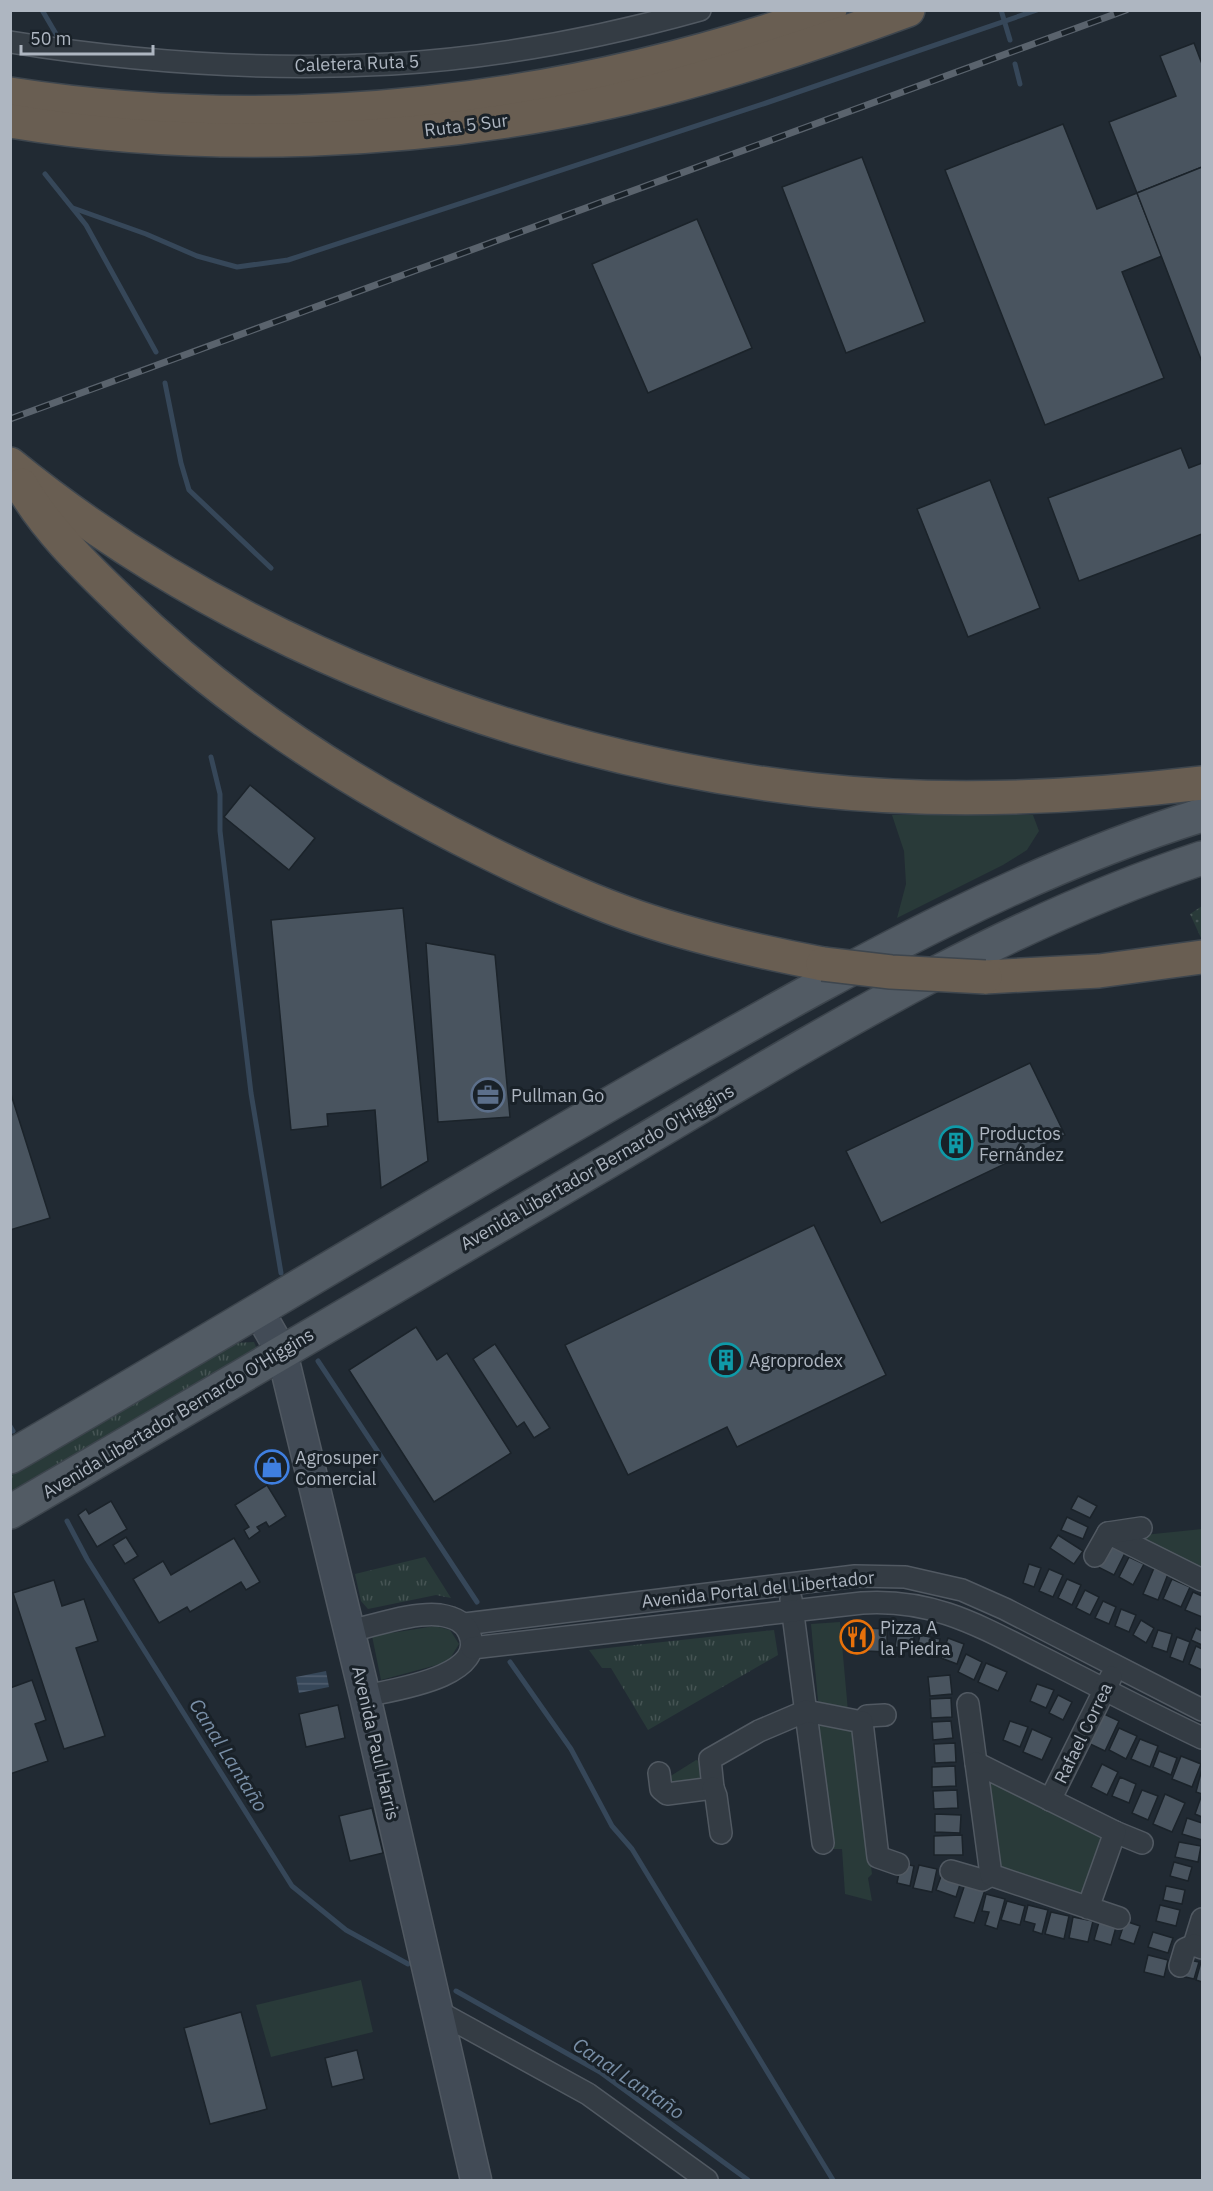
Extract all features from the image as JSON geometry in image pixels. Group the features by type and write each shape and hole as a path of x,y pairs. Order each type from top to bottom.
{"highway":[{"name":"Ruta 5 Sur","path":"10,94 93,104 217,112 333,111 442,102 560,85 622,72 735,42 830,10"},
{"name":"Ruta 5 Sur","path":"10,121 139,135 252,139 363,136 482,124 608,102 670,87 789,52 908,10"},
{"path":"10,466 109,536 178,579 277,632 333,659 429,699 499,723 580,746 682,770 754,782 876,795 935,798 1028,798 1203,783"},
{"path":"10,466 23,489 53,530 140,620 223,690 360,784 455,836 574,894 636,917 731,945 823,964 891,972 985,977 1099,971 1203,957"}],"main road":[{"path":"10,1457 259,1312 470,1184 824,982 950,917 1027,881 1132,839 1203,815"},
{"name":"Avenida Libertador Bernardo O'Higgins","path":"10,1512 921,979 1003,938 1090,899 1203,858"},
{"name":"Avenida Paul Harris","path":"259,1312 282,1352 365,1696 476,2181"}],"street":[{"name":"Caletera Ruta 5","path":"10,42 105,54 221,63 302,66 392,64 518,50 628,28 700,10"},
{"path":"1107,1533 1141,1528"},
{"path":"1095,1556 1107,1533"},
{"path":"1107,1533 1203,1580"},
{"name":"Avenida Portal del Libertador","path":"350,1632 421,1616 444,1616 465,1624 789,1584 864,1576 905,1577 962,1590 1005,1609 1203,1710"},
{"path":"789,1584 823,1843"},
{"name":"Avenida Portal del Libertador","path":"472,1648 877,1602 915,1605 960,1617 1203,1738"},
{"path":"365,1696 435,1680 455,1669 466,1660 472,1648 471,1636 465,1624"},
{"name":"Rafael Correa","path":"1050,1800 1117,1666"},
{"path":"968,1704 991,1875"},
{"path":"721,1833 710,1759 759,1731 806,1711 862,1722"},
{"path":"885,1715 867,1716 862,1722 878,1857 898,1864"},
{"name":"Rafael Correa","path":"976,1763 1114,1832 1142,1843"},
{"path":"659,1773 661,1789 667,1794 713,1788"},
{"path":"1089,1908 1114,1832"},
{"path":"951,1872 982,1880 991,1875 1119,1918"},
{"path":"1180,1966 1185,1949 1198,1946 1203,1919"},
{"path":"437,2011 588,2094 707,2181"}],"green space":[{"path":"892,815 1033,815 1039,831 1027,850 1003,865 897,918 906,884 904,851"},
{"path":"1202,906 1202,937 1201,938 1190,914"},
{"path":"254,1342 257,1349 11,1494 10,1474 235,1343"},
{"path":"1202,1529 1202,1569 1134,1536"},
{"path":"425,1557 451,1598 436,1595 368,1609 361,1601 355,1574"},
{"path":"840,1622 848,1711 827,1708 818,1701 811,1624"},
{"path":"435,1626 450,1630 459,1644 448,1662 381,1680 372,1636"},
{"path":"774,1630 778,1655 648,1730 611,1668 602,1668 589,1650"},
{"path":"817,1723 856,1731 872,1874 868,1878 872,1901 845,1894 842,1849 828,1849"},
{"path":"696,1760 703,1762 705,1781 669,1784 669,1777"},
{"path":"987,1780 1105,1835 1083,1899 998,1870"},
{"path":"361,1980 373,2032 271,2057 256,2005"}],"water":[{"path":"326,1671 329,1687 299,1693 296,1677"}],"building":[{"path":"1194,43 1202,64 1202,167 1137,193 1109,122 1176,96 1160,56"},
{"path":"1063,124 1097,209 1137,193 1162,256 1122,272 1164,378 1045,425 945,170"},
{"path":"862,157 925,322 846,353 782,187"},
{"path":"1202,167 1202,362 1137,193"},
{"path":"697,219 752,348 648,393 592,264"},
{"path":"1181,448 1189,468 1202,463 1202,534 1079,581 1048,498"},
{"path":"990,480 1040,608 968,637 917,509"},
{"path":"250,785 315,838 289,870 224,817"},
{"path":"403,908 428,1161 381,1188 375,1110 327,1114 328,1126 291,1130 271,920"},
{"path":"426,943 495,955 510,1117 438,1122"},
{"name":"Productos Fernández","path":"1030,1063 1065,1135 881,1223 846,1151"},
{"path":"10,1091 50,1218 10,1230"},
{"name":"Agroprodex","path":"814,1225 886,1375 737,1447 727,1427 628,1475 565,1345"},
{"path":"416,1327 437,1360 447,1353 511,1453 434,1502 349,1370"},
{"path":"495,1344 550,1428 534,1438 524,1422 517,1427 473,1359"},
{"path":"267,1485 286,1516 269,1527 266,1522 257,1527 260,1531 249,1539 244,1530 249,1527 235,1505"},
{"path":"1078,1496 1097,1506 1090,1518 1071,1509"},
{"path":"111,1501 127,1529 97,1547 78,1515 86,1509 89,1514"},
{"path":"1067,1517 1088,1527 1083,1539 1061,1530"},
{"path":"1058,1535 1083,1551 1074,1564 1050,1548"},
{"path":"126,1537 138,1556 125,1564 113,1545"},
{"path":"234,1538 260,1582 246,1590 241,1582 190,1612 187,1607 159,1623 133,1579 163,1561 171,1575"},
{"path":"1106,1544 1125,1553 1114,1575 1096,1566"},
{"path":"1129,1557 1144,1564 1133,1585 1119,1577"},
{"path":"1029,1564 1041,1568 1034,1587 1023,1583"},
{"path":"1154,1568 1168,1574 1158,1600 1143,1594"},
{"path":"1049,1569 1063,1575 1053,1597 1039,1591"},
{"path":"1067,1579 1081,1585 1072,1605 1058,1598"},
{"path":"1172,1579 1190,1587 1181,1607 1163,1599"},
{"path":"54,1580 62,1606 84,1599 98,1641 76,1648 105,1736 64,1749 13,1593"},
{"path":"1085,1590 1099,1597 1090,1615 1076,1608"},
{"path":"1193,1592 1202,1596 1202,1617 1185,1610"},
{"path":"1103,1601 1116,1607 1109,1624 1095,1618"},
{"path":"1121,1609 1136,1615 1129,1632 1115,1626"},
{"path":"1141,1620 1154,1628 1146,1643 1133,1635"},
{"path":"861,1627 862,1646 847,1647 845,1628"},
{"path":"867,1628 887,1629 887,1652 866,1651"},
{"path":"898,1628 915,1631 912,1650 895,1647"},
{"path":"1196,1628 1202,1631 1202,1645 1191,1640"},
{"path":"1158,1630 1172,1634 1167,1652 1152,1647"},
{"path":"920,1635 940,1639 936,1656 916,1652"},
{"path":"1177,1637 1190,1642 1183,1662 1170,1657"},
{"path":"948,1638 964,1644 957,1664 941,1658"},
{"path":"1196,1646 1202,1649 1202,1670 1189,1664"},
{"path":"966,1654 982,1662 974,1680 958,1672"},
{"path":"986,1663 1007,1672 998,1691 978,1682"},
{"path":"950,1675 952,1694 930,1696 928,1677"},
{"path":"32,1680 46,1720 35,1724 48,1761 10,1774 10,1688"},
{"path":"1037,1684 1054,1690 1046,1708 1030,1701"},
{"path":"1058,1695 1072,1702 1063,1720 1049,1713"},
{"path":"951,1698 952,1717 931,1718 930,1699"},
{"path":"338,1705 345,1738 306,1747 299,1714"},
{"path":"1102,1713 1119,1721 1105,1751 1088,1743"},
{"path":"951,1721 953,1738 933,1740 932,1722"},
{"path":"1010,1721 1028,1727 1020,1747 1003,1740"},
{"path":"1119,1728 1137,1736 1126,1759 1109,1750"},
{"path":"1032,1729 1052,1738 1042,1760 1023,1752"},
{"path":"1140,1739 1158,1746 1150,1767 1131,1759"},
{"path":"955,1743 956,1762 935,1763 934,1744"},
{"path":"1159,1751 1177,1758 1171,1775 1153,1767"},
{"path":"1181,1756 1201,1764 1192,1787 1172,1779"},
{"path":"1102,1764 1118,1772 1107,1795 1091,1787"},
{"path":"955,1766 956,1786 932,1787 932,1767"},
{"path":"1202,1769 1202,1794 1196,1792"},
{"path":"1120,1777 1136,1784 1129,1803 1112,1796"},
{"path":"957,1790 958,1808 934,1809 933,1791"},
{"path":"1142,1790 1158,1796 1148,1820 1132,1813"},
{"path":"1165,1794 1185,1803 1172,1832 1153,1824"},
{"path":"1202,1798 1202,1817 1195,1814"},
{"path":"372,1808 383,1853 350,1861 339,1816"},
{"path":"935,1814 961,1815 960,1833 935,1832"},
{"path":"1187,1818 1202,1823 1202,1840 1182,1834"},
{"path":"962,1835 963,1855 934,1855 934,1836"},
{"path":"1179,1842 1201,1846 1198,1862 1175,1857"},
{"path":"1174,1862 1192,1867 1188,1881 1170,1876"},
{"path":"901,1863 914,1866 910,1886 897,1883"},
{"path":"919,1865 937,1869 932,1892 913,1888"},
{"path":"943,1871 962,1878 956,1897 936,1890"},
{"path":"965,1884 985,1890 974,1923 954,1917"},
{"path":"1166,1886 1185,1890 1182,1904 1163,1900"},
{"path":"986,1894 1005,1899 997,1929 985,1925 989,1912 982,1911"},
{"path":"1007,1901 1025,1906 1020,1925 1001,1920"},
{"path":"1028,1905 1048,1910 1042,1934 1033,1931 1035,1924 1024,1921"},
{"path":"1160,1905 1180,1910 1176,1926 1156,1921"},
{"path":"1051,1912 1069,1916 1064,1939 1045,1934"},
{"path":"1073,1917 1093,1921 1088,1942 1069,1938"},
{"path":"1125,1921 1140,1926 1134,1944 1119,1939"},
{"path":"1099,1922 1116,1927 1111,1945 1094,1940"},
{"path":"1153,1932 1173,1938 1168,1953 1148,1947"},
{"path":"1148,1955 1168,1960 1164,1977 1144,1972"},
{"path":"1184,1959 1199,1962 1194,1979 1181,1976"},
{"path":"1202,1962 1202,1982 1196,1980"},
{"path":"241,2012 267,2109 210,2124 184,2028"},
{"path":"357,2050 364,2079 332,2087 325,2058"}],"waterway":[{"path":"42,10 59,39"},
{"path":"1001,10 1010,40"},
{"path":"73,208 146,234 197,256 237,267 288,260 766,103 1037,10"},
{"path":"1015,64 1020,84"},
{"path":"45,174 86,225 156,352"},
{"path":"165,383 181,463 189,490 271,568"},
{"path":"211,757 220,794 220,831 251,1093 281,1273"},
{"path":"318,1361 477,1602"},
{"name":"Canal Lantaño","path":"10,1426 13,1431"},
{"name":"Canal Lantaño","path":"67,1521 87,1559 292,1886 346,1930 408,1964"},
{"path":"510,1662 571,1749 612,1826 632,1849 833,2180"},
{"name":"Canal Lantaño","path":"456,1991 600,2072 748,2180"}],"railway":[{"path":"10,419 1126,10"}],"place":[{"name":"Pullman Go","path":"488,1095"},
{"name":"Productos Fernández","path":"956,1143"},
{"name":"Agroprodex","path":"726,1360"},
{"name":"Agrosuper Comercial","path":"272,1467"},
{"name":"Pizza A la Piedra","path":"857,1637"}]}
